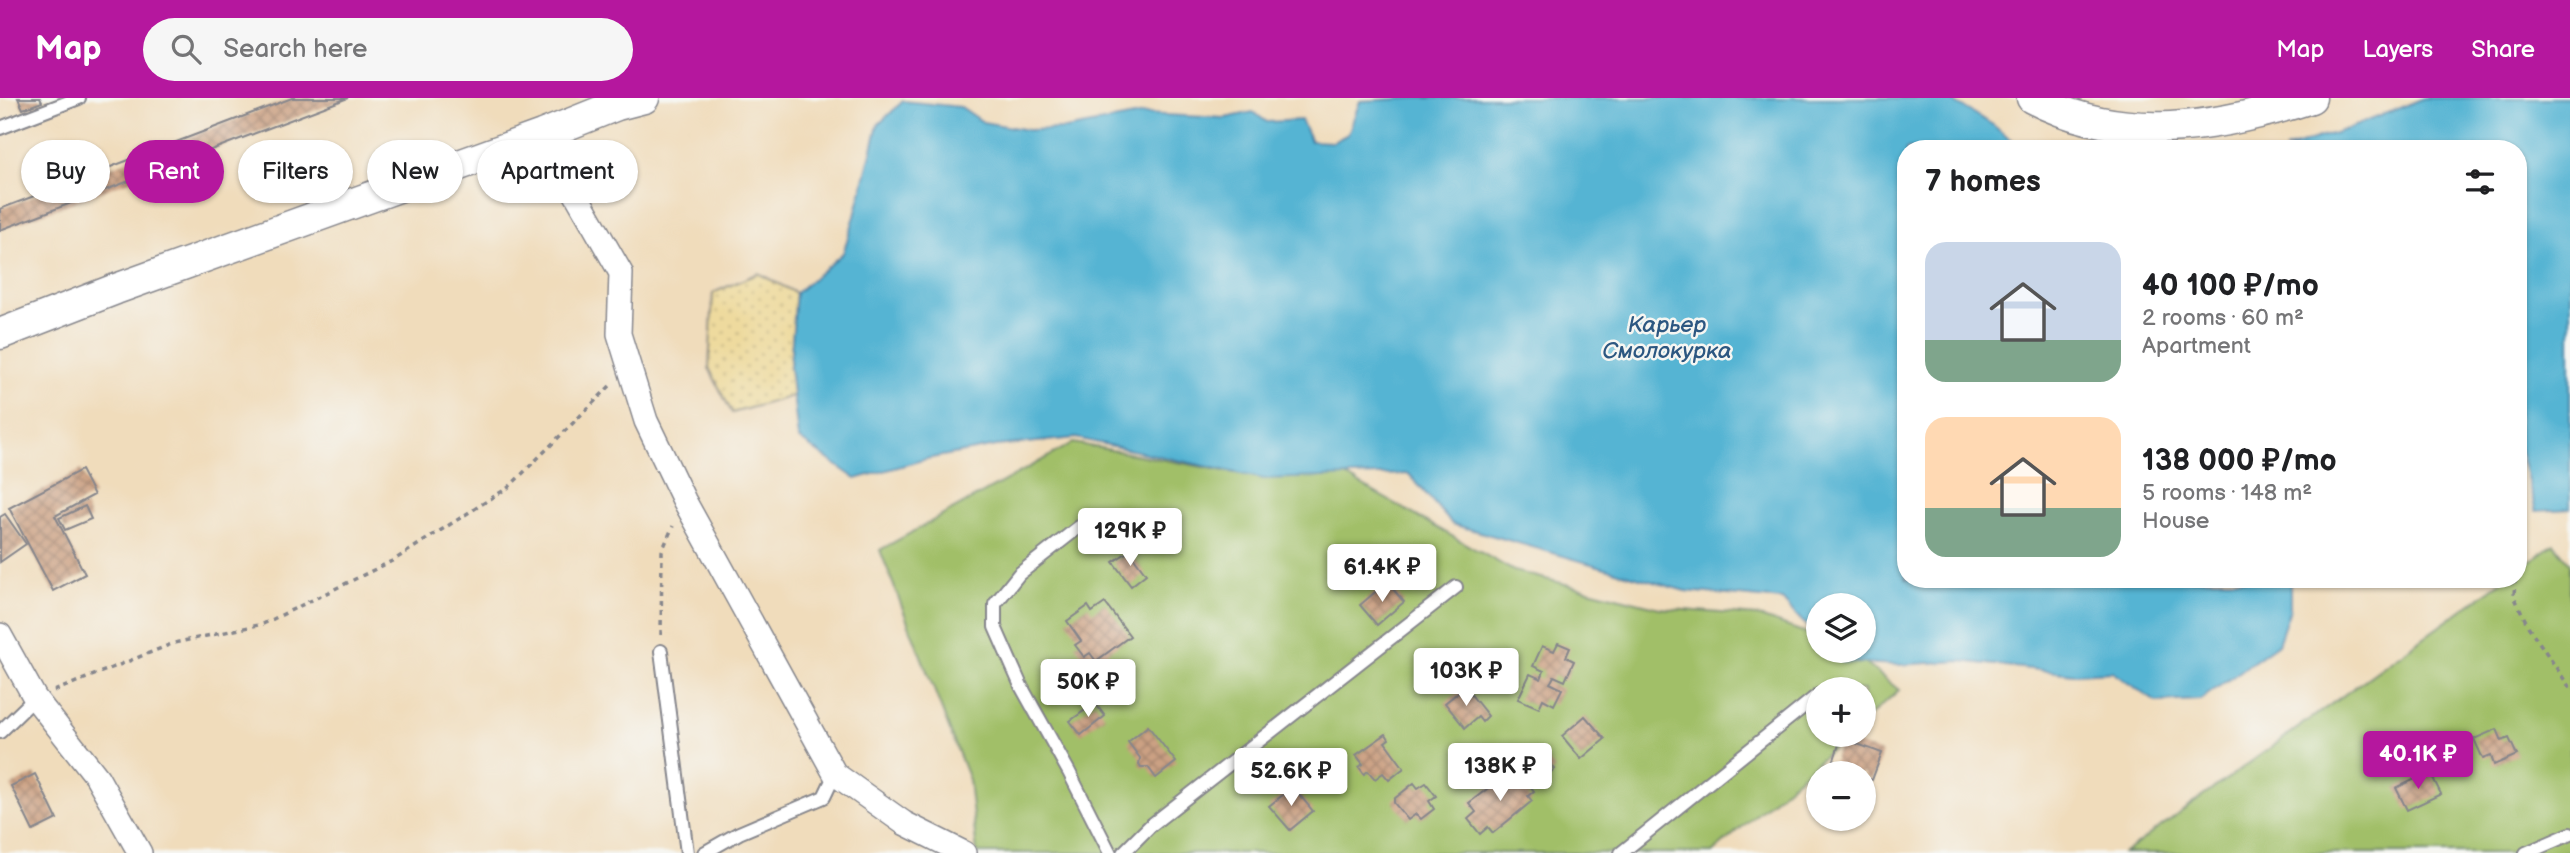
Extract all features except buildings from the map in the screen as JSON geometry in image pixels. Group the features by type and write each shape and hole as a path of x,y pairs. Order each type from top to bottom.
{"street":[{"path":"0,334 617,105 644,98"},
{"path":"2032,98 2050,107 2112,126 2194,127 2271,111 2311,98"},
{"path":"542,135 621,273 620,334 646,421 684,500 835,774 904,823 964,853"},
{"path":"0,635 34,698 97,778 140,853"},
{"path":"904,823 921,853"}],"lane":[{"path":"0,128 79,98"},
{"path":"1079,527 1019,574 995,604 995,627 1021,686 1110,853"},
{"path":"1123,853 1150,826 1456,587"},
{"path":"661,651 687,853"},
{"path":"0,732 34,698"},
{"path":"1621,853 1806,705"},
{"path":"704,853 739,833 824,797 835,774"},
{"path":"2526,853 2570,834"}],"path":[{"path":"34,698 174,643 263,624 394,560 509,487 603,396 628,365"},
{"path":"661,651 663,551 684,500"},
{"path":"2514,588 2514,596 2528,626 2570,688"}],"green space":[{"path":"1073,443 1241,474 1342,474 1514,571 1660,608 1757,616 1806,633 1806,663 1865,663 1899,690 1876,710 1876,677 1806,677 1806,747 1834,747 1818,761 1806,761 1806,771 1712,853 977,853 969,780 880,550"},
{"path":"2554,544 2570,563 2570,853 2124,853 2492,588 2527,588 2527,564"}],"sand":[{"path":"758,273 796,293 790,366 793,396 732,413 709,368 713,293"}],"water":[{"name":"Карьер Смолокурка","path":"1417,98 1947,98 1993,125 2010,140 1897,140 1897,588 2290,588 2290,609 2278,644 2200,700 2156,702 2112,672 2074,674 1960,661 1898,665 1860,663 1876,663 1876,593 1806,593 1806,625 1782,600 1685,591 1452,524 1409,474 1264,479 1076,438 996,446 926,459 856,479 798,438 790,366 796,293 843,253 878,125 903,101 961,107 983,122 1028,130 1065,129 1145,114 1225,118 1253,112 1267,122 1301,120 1311,141 1333,142 1348,134 1360,101"},
{"path":"2424,98 2570,98 2570,509 2536,511 2527,478 2527,140 2313,140"}]}
